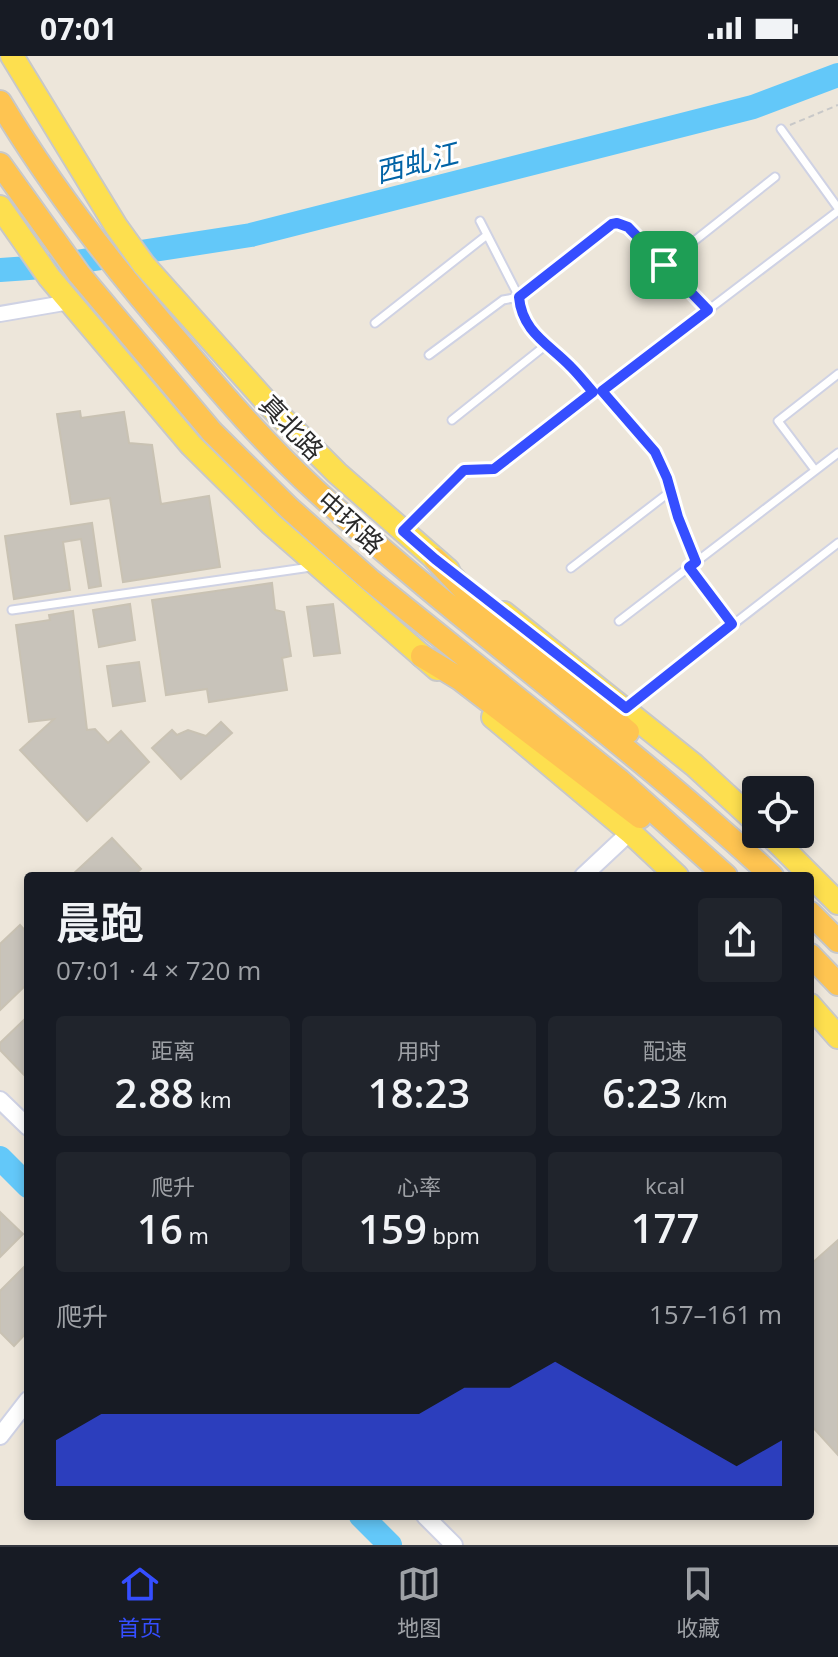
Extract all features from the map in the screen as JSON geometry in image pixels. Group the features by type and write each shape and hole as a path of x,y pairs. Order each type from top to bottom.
{"highway":[{"name":"中环路","path":"0,102 115,269 243,418 314,489 401,565 717,825 768,872"},
{"name":"中环路","path":"0,164 79,274 212,432 289,508 370,580 619,780 722,872"},
{"path":"435,559 469,595 638,742 717,825"},
{"path":"422,656 460,679 609,792 704,872"},
{"path":"814,917 836,939"},
{"path":"814,959 838,984"}],"main road":[{"name":"真北路","path":"12,56 116,226 144,265 270,406 337,473 435,559 626,708 742,809"},
{"path":"0,207 49,277 191,445 318,566 673,872"},
{"path":"783,848 807,872"},
{"path":"814,879 838,903"},
{"path":"814,1010 838,1037"}],"street":[{"path":"0,314 70,302"},
{"path":"587,872 630,832"},
{"path":"0,1100 24,1123"},
{"path":"0,1436 24,1405"},
{"path":"429,1520 454,1545"}],"lane":[{"path":"403,531 464,470 494,469 838,209 781,129"},
{"path":"664,265 775,177"},
{"path":"480,221 519,297 523,319 655,452 671,491 693,565 730,621"},
{"path":"429,355 503,300 519,297 612,224 628,227 708,310"},
{"path":"375,323 487,235"},
{"path":"452,420 546,345"},
{"path":"815,470 778,421 838,374"},
{"path":"619,621 838,453"},
{"path":"571,568 671,491"},
{"path":"626,708 730,621 838,543"},
{"path":"12,610 318,566"}],"path":[{"path":"781,129 838,105"}],"building":[{"path":"80,411 81,418 124,412 129,443 152,445 161,504 209,496 220,567 123,582 110,498 71,504 57,414"},
{"path":"92,523 101,586 89,588 81,539 63,542 70,590 14,599 5,536"},
{"path":"272,583 275,610 284,612 291,656 282,658 287,690 209,702 207,689 166,695 152,600"},
{"path":"130,604 135,640 99,647 93,610"},
{"path":"333,604 340,653 314,656 307,607"},
{"path":"73,611 87,730 95,729 108,743 121,731 149,762 87,821 20,750 54,719 29,722 16,625 50,620 49,615"},
{"path":"139,662 145,701 113,706 107,666"},
{"path":"221,722 232,733 181,779 152,748 172,730 177,735 188,730 206,736"},
{"path":"112,838 141,869 138,872 75,872"},
{"path":"20,925 24,930 24,987 0,1010 0,944"},
{"path":"24,1020 24,1075 0,1050 0,1043"},
{"path":"0,1212 23,1234 0,1257"},
{"path":"838,1240 838,1455 814,1428 814,1261"},
{"path":"24,1267 24,1335 14,1346 0,1332 0,1291"}],"waterway":[{"name":"西虬江","path":"0,270 43,267 251,235 753,107 838,75"},
{"path":"0,1158 24,1182"},
{"path":"365,1520 390,1545"}],"route":[{"path":"612,224 628,227 664,265 708,310 602,391 655,452 696,562 689,567 732,624 626,708 403,531 464,470 494,469 593,392 532,332 523,319 519,297 612,224"}]}
